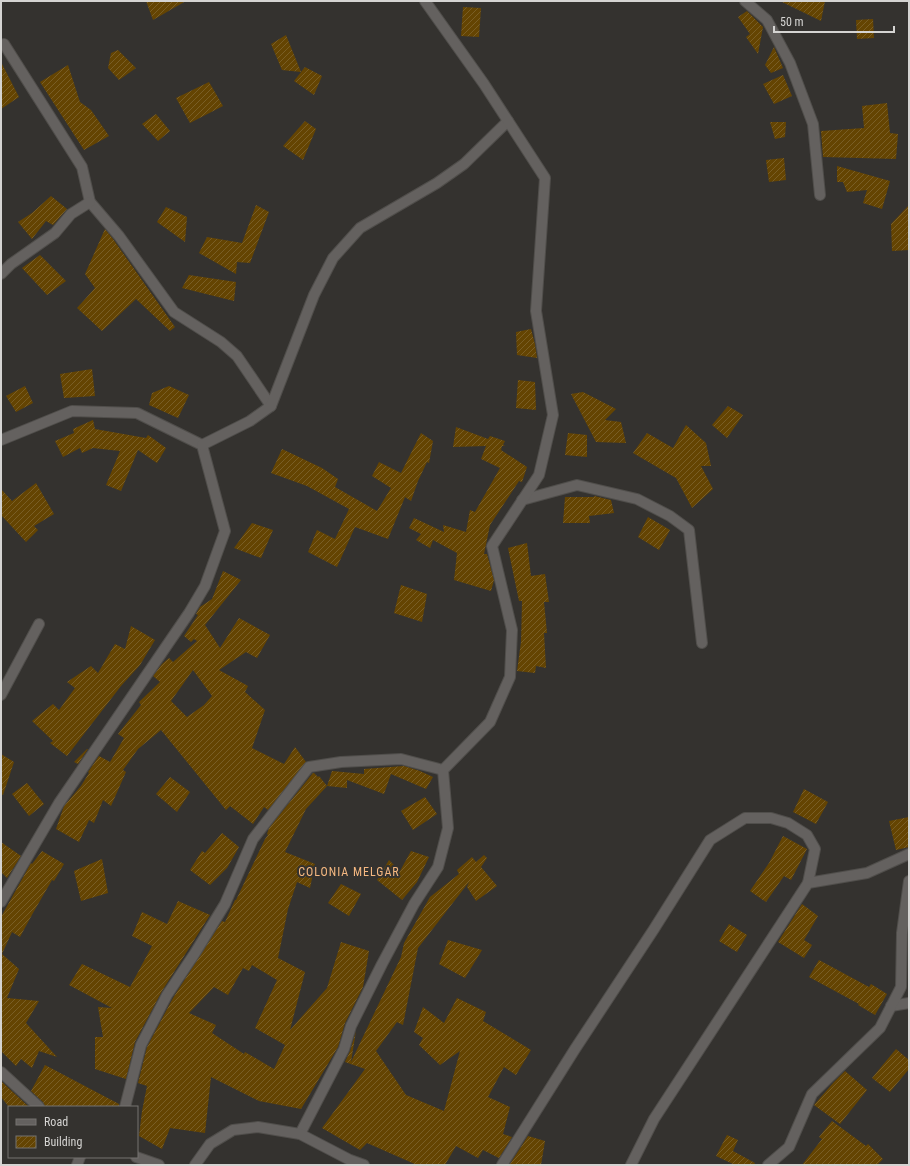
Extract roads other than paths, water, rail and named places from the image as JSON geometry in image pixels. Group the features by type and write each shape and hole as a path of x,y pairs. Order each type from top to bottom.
{"street":[{"path":"300,1134 344,1049 351,1026 382,964 414,904 438,867 448,828 443,770 490,722 510,677 512,630 492,546 538,475 554,415 536,311 545,178 484,84 425,1"},
{"path":"745,1 767,20 790,63 813,124 820,195"},
{"path":"4,44 82,167 90,202 118,236 174,312 221,342 237,356 271,406"},
{"path":"202,445 250,421 271,406 314,295 333,258 360,228 437,183 464,164 508,121"},
{"path":"1,274 11,264 55,233 72,214 90,202"},
{"path":"1,440 72,412 137,413 202,445 225,531 205,586 190,613 59,803 1,902"},
{"path":"522,500 577,485 637,499 670,516 689,530 702,643"},
{"path":"1,695 39,624"},
{"path":"125,1106 141,1045 167,995 225,904 253,839 309,767 341,762 401,759 443,770"},
{"path":"502,1165 575,1049 654,930 710,840 745,818 771,818 788,823 807,835 815,849 808,883 654,1119 631,1165"},
{"path":"808,883 867,873 909,854"},
{"path":"768,1165 789,1147 812,1094 880,1028 901,987 902,933 909,881"},
{"path":"891,1006 909,1003"},
{"path":"1,1072 38,1106"},
{"path":"195,1165 210,1144 233,1130 258,1126 300,1134 350,1160 364,1165"},
{"path":"138,1158 159,1165"}],"district":[{"name":"COLONIA MELGAR","path":"349,872"}]}
